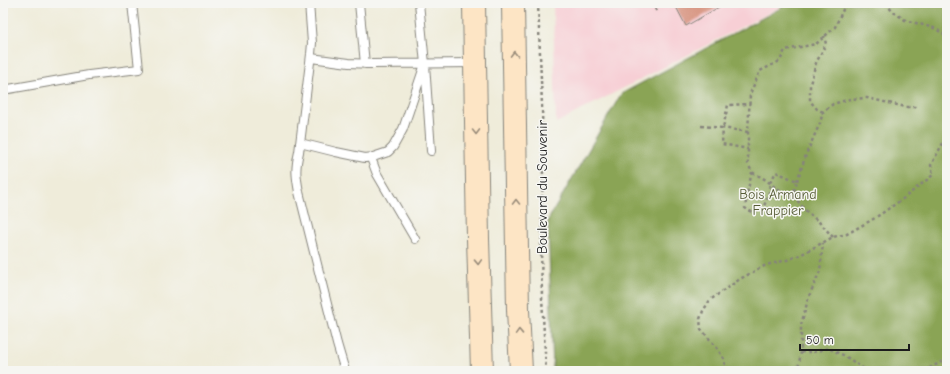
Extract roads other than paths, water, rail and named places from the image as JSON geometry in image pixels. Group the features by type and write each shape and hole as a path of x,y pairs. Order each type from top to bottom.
{"street":[{"path":"474,3 482,371"},
{"name":"Boulevard du Souvenir","path":"513,3 518,302 521,371"}],"lane":[{"path":"3,90 89,75 139,69 132,3"},
{"path":"309,3 312,43 311,58 296,166 296,176 345,371"},
{"path":"359,3 365,64"},
{"path":"419,3 431,151"},
{"path":"311,58 365,64 475,63"},
{"path":"300,143 365,158 370,158 388,152 398,139 406,120 425,64"},
{"path":"370,158 377,174 415,239"}],"park label":[{"name":"Bois Armand Frappier","path":"778,202"}]}
